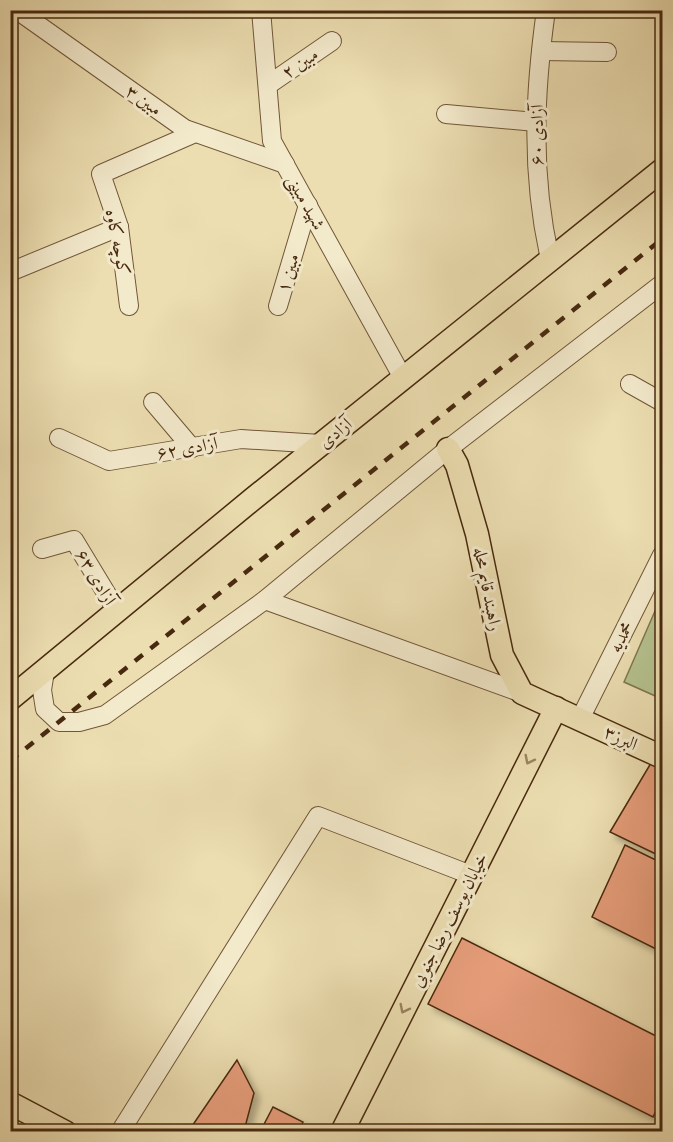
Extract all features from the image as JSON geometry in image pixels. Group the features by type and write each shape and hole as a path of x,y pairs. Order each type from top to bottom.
{"main road":[{"name":"آزادی","path":"10,699 321,444 663,170"},
{"name":"راهبند قایم محله","path":"448,449 457,465 477,534 502,655 522,693"},
{"path":"522,693 580,719"},
{"name":"خیابان یوسف رضا جنوبی","path":"342,1131 556,708"},
{"name":"البرز۳","path":"580,719 663,758"},
{"path":"10,1103 63,1131"}],"street":[{"name":"مبین ۳","path":"17,10 176,123 195,133 285,164"},
{"name":"شهید مبینی","path":"261,10 272,141 403,378"},
{"name":"آزادی ۶۰","path":"546,10 534,142 541,219 550,259"},
{"name":"مبین ۲","path":"268,85 332,41"},
{"path":"541,51 607,52"},
{"path":"446,114 536,122"},
{"name":"کوچه کاوه","path":"129,306 119,227 101,174 195,133"},
{"name":"مبین ۱","path":"278,306 308,205"},
{"path":"10,273 119,227"},
{"path":"45,671 42,690 45,709 59,722 79,722 105,715 265,600 448,449 663,284"},
{"path":"630,384 663,402"},
{"path":"153,402 192,447"},
{"name":"آزادی ۶۲","path":"58,438 109,461 241,439 321,444"},
{"name":"آزادی ۶۳","path":"42,549 74,540 117,611"},
{"name":"محمدیه","path":"580,719 663,555"},
{"path":"265,600 522,693"},
{"path":"120,1131 318,816 471,875"}],"green space":[{"path":"662,595 662,699 624,682"}],"building":[{"path":"651,763 662,768 662,857 610,832"},
{"path":"625,845 662,863 662,952 592,917"},
{"path":"462,938 662,1039 662,1098 653,1117 428,1004"},
{"path":"237,1060 254,1093 244,1131 188,1132"},
{"path":"273,1107 303,1122 298,1132 260,1132"}],"railway":[{"path":"10,761 662,239"}]}
